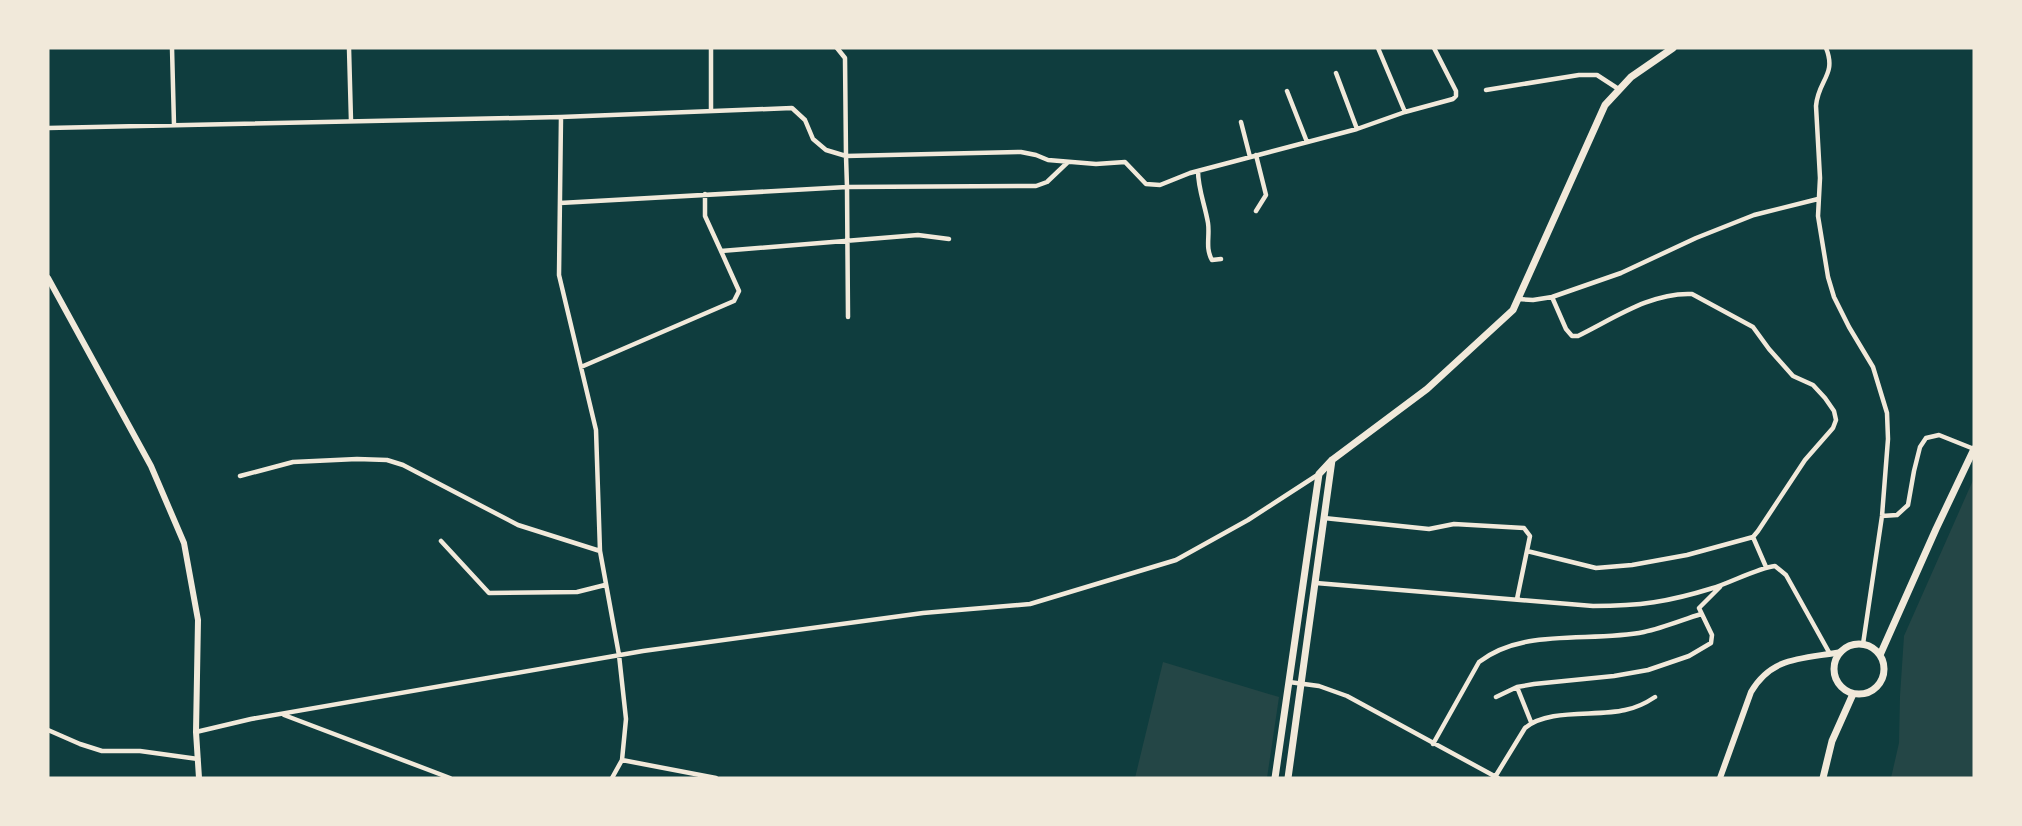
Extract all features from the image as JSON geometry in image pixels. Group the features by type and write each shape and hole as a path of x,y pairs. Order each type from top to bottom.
{"main road":[{"path":"1275,778 1318,474 1332,460 1427,389 1513,310 1605,105 1631,77 1673,48"},
{"path":"1880,655 1974,449"},
{"path":"1288,778 1332,460"},
{"path":"1863,644 1873,648 1880,655 1884,670 1879,685 1866,694 1853,694 1841,687 1835,678 1834,663 1841,652 1852,645 1863,644"},
{"path":"1823,778 1832,741 1853,694"},
{"path":"1277,759 1291,761"}],"street":[{"path":"172,48 174,125"},
{"path":"349,48 351,121"},
{"path":"711,48 711,111"},
{"path":"837,48 845,58 848,317"},
{"path":"1378,48 1405,112"},
{"path":"48,128 561,117 792,108 805,120 813,139 826,150 846,156 1021,152 1048,160 1068,162 1096,164 1125,162 1146,184 1152,186 1198,171 1357,129 1405,112 1453,99 1456,91 1434,48"},
{"path":"1827,48 1831,60 1830,70 1817,96 1816,106 1820,235 1834,297 1873,367 1887,413 1888,439 1878,555 1863,644"},
{"path":"1336,73 1357,129"},
{"path":"1486,90 1579,75 1597,75 1620,90"},
{"path":"1287,91 1306,142"},
{"path":"561,117 559,275 596,430 600,551 619,655 626,719 622,760 612,778"},
{"path":"1241,122 1266,195 1256,211"},
{"path":"560,203 847,187 1036,186 1047,182 1068,162"},
{"path":"1198,171 1198,183 1209,228 1207,246 1212,260 1221,259"},
{"path":"581,367 734,301 739,291 705,216 705,194"},
{"path":"1518,299 1533,300 1552,297 1621,273 1696,238 1754,215 1818,199"},
{"path":"721,251 918,235 949,239"},
{"path":"48,278 151,466 184,543 198,620 196,732 199,778"},
{"path":"1527,551 1596,568 1632,565 1687,555 1752,537 1805,460 1833,428 1836,420 1834,411 1825,398 1812,385 1793,376 1769,349 1754,327 1692,294 1651,300 1578,336 1572,336 1566,329 1552,297"},
{"path":"1882,516 1896,515 1908,505 1920,447 1926,438 1939,435 1974,449"},
{"path":"240,476 293,462 387,460 403,465 518,525 600,551"},
{"path":"196,732 251,719 619,655 923,613 1030,604 1176,560 1248,520 1318,474"},
{"path":"1324,518 1429,529 1454,524 1524,528 1530,536 1517,598"},
{"path":"1752,537 1766,567"},
{"path":"441,541 489,593 577,592 605,585"},
{"path":"1316,583 1593,606 1635,606 1665,602 1721,585 1766,567 1775,566 1786,575 1830,654"},
{"path":"1496,697 1517,687 1551,681 1628,674 1689,656 1711,643 1712,635 1699,608 1721,585"},
{"path":"1433,744 1479,662 1490,654 1543,638 1644,632 1701,614"},
{"path":"1720,778 1750,692 1758,680 1779,663 1841,652"},
{"path":"1288,682 1333,689 1496,777 1525,728 1532,722 1556,716 1626,710 1656,698"},
{"path":"1517,687 1532,722"},
{"path":"283,714 450,778"},
{"path":"48,730 102,752 140,751 198,759"},
{"path":"622,760 716,778"}],"shaded area":[{"path":"1974,478 1974,778 1891,778 1899,743 1904,636"},
{"path":"1163,662 1279,697 1267,778 1135,778"}]}
